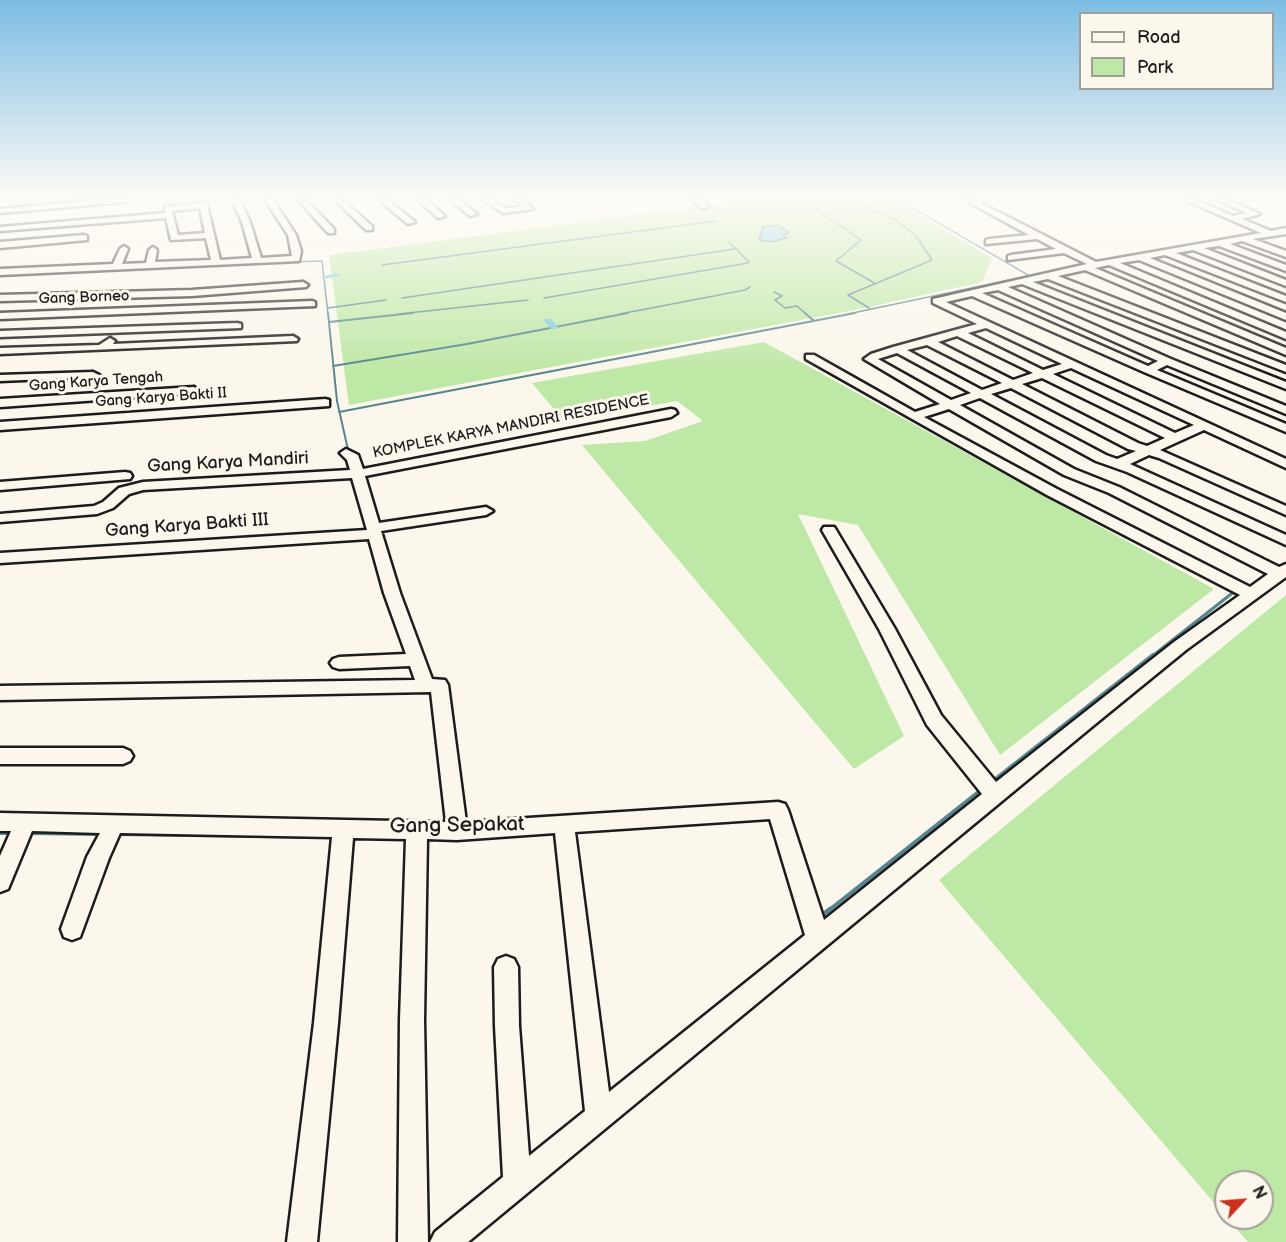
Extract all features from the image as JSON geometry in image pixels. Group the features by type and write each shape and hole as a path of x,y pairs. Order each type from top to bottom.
{"street":[{"path":"116,267 120,258"},
{"path":"150,266 152,258"},
{"path":"215,258 216,263"},
{"path":"0,272 297,258"},
{"path":"1077,258 1088,265 1286,352"},
{"path":"1122,258 936,301 1286,464"},
{"path":"1088,265 1147,258"},
{"path":"1180,258 1286,299"},
{"path":"1220,258 1286,283"},
{"path":"1259,258 1286,268"},
{"path":"1143,259 1286,317"},
{"path":"1111,262 1286,336"},
{"path":"1047,275 1286,369"},
{"path":"1022,281 1286,386"},
{"path":"0,298 192,293 303,285"},
{"path":"997,286 1167,361 1286,410"},
{"path":"970,292 1286,428"},
{"name":"Gang Borneo","path":"0,316 312,304"},
{"path":"446,1242 1180,646 1283,572 1114,490 1090,479 1082,478 870,359 985,324"},
{"path":"0,334 237,326"},
{"path":"102,348 121,331"},
{"path":"1214,341 1239,332"},
{"path":"958,333 1175,438"},
{"path":"0,351 293,339"},
{"path":"928,341 1133,446 1164,455 1286,511"},
{"path":"897,349 1086,450 1286,542"},
{"path":"810,357 1052,492 1253,595"},
{"path":"1148,370 1167,361"},
{"path":"914,416 1072,364"},
{"path":"0,378 93,375"},
{"name":"Gang Karya Tengah","path":"0,403 194,391"},
{"name":"Gang Karya Bakti II","path":"0,426 325,403"},
{"name":"KOMPLEK KARYA MANDIRI RESIDENCE","path":"357,474 670,412"},
{"path":"1052,492 1204,425"},
{"path":"346,453 353,456 372,533 411,660 426,686"},
{"name":"Gang Karya Mandiri","path":"0,518 97,510 108,505 119,494 136,487 357,474"},
{"path":"0,486 125,476"},
{"name":"Gang Karya Bakti III","path":"0,558 372,533 486,511"},
{"path":"829,530 887,629 934,720 996,796"},
{"path":"339,663 411,660"},
{"path":"0,693 439,685 457,831"},
{"path":"0,756 123,756"},
{"name":"Gang Sepakat","path":"0,822 22,830 416,834 565,829 778,810 818,939"},
{"path":"565,829 599,1116"},
{"path":"0,882 22,830"},
{"path":"72,929 110,831"},
{"path":"413,1242 412,1020 416,834"},
{"path":"302,1242 326,1023 343,835"},
{"path":"506,968 507,1038 517,1183"}],"green space":[{"path":"329,258 992,258 982,282 865,308 349,405"},
{"path":"764,342 1214,589 1000,755 858,525 798,514 904,736 854,769 582,445 645,441 703,421 677,401 564,421 532,383"},
{"path":"1286,595 1286,1242 1248,1242 1238,1230 1274,1230 1274,1170 1214,1170 1214,1203 939,880"}],"waterway":[{"path":"382,265 435,258"},
{"path":"402,298 674,258"},
{"path":"745,258 749,262"},
{"path":"840,258 836,261 875,284"},
{"path":"875,284 932,260 931,258"},
{"path":"999,258 1028,275"},
{"path":"227,264 322,261 328,314"},
{"path":"544,298 748,263"},
{"path":"324,277 337,275"},
{"path":"848,314 1028,276"},
{"path":"869,308 848,295 875,284"},
{"path":"620,314 745,290 750,287"},
{"path":"774,292 782,296 775,300 785,308 797,306 806,314"},
{"path":"328,308 386,300"},
{"path":"399,314 528,300"},
{"path":"328,313 333,366"},
{"path":"329,322 413,313"},
{"path":"333,366 467,344 628,313"},
{"path":"805,313 814,321"},
{"path":"814,321 855,313"},
{"path":"548,321 554,327"},
{"path":"339,412 814,321"},
{"path":"333,366 339,412"},
{"path":"339,412 349,454"},
{"path":"1151,657 1235,591"},
{"path":"993,781 1153,655"},
{"path":"828,911 981,790"},
{"path":"0,833 13,833"},
{"path":"29,833 103,834"},
{"path":"116,834 334,837"},
{"path":"821,916 830,909"}]}
